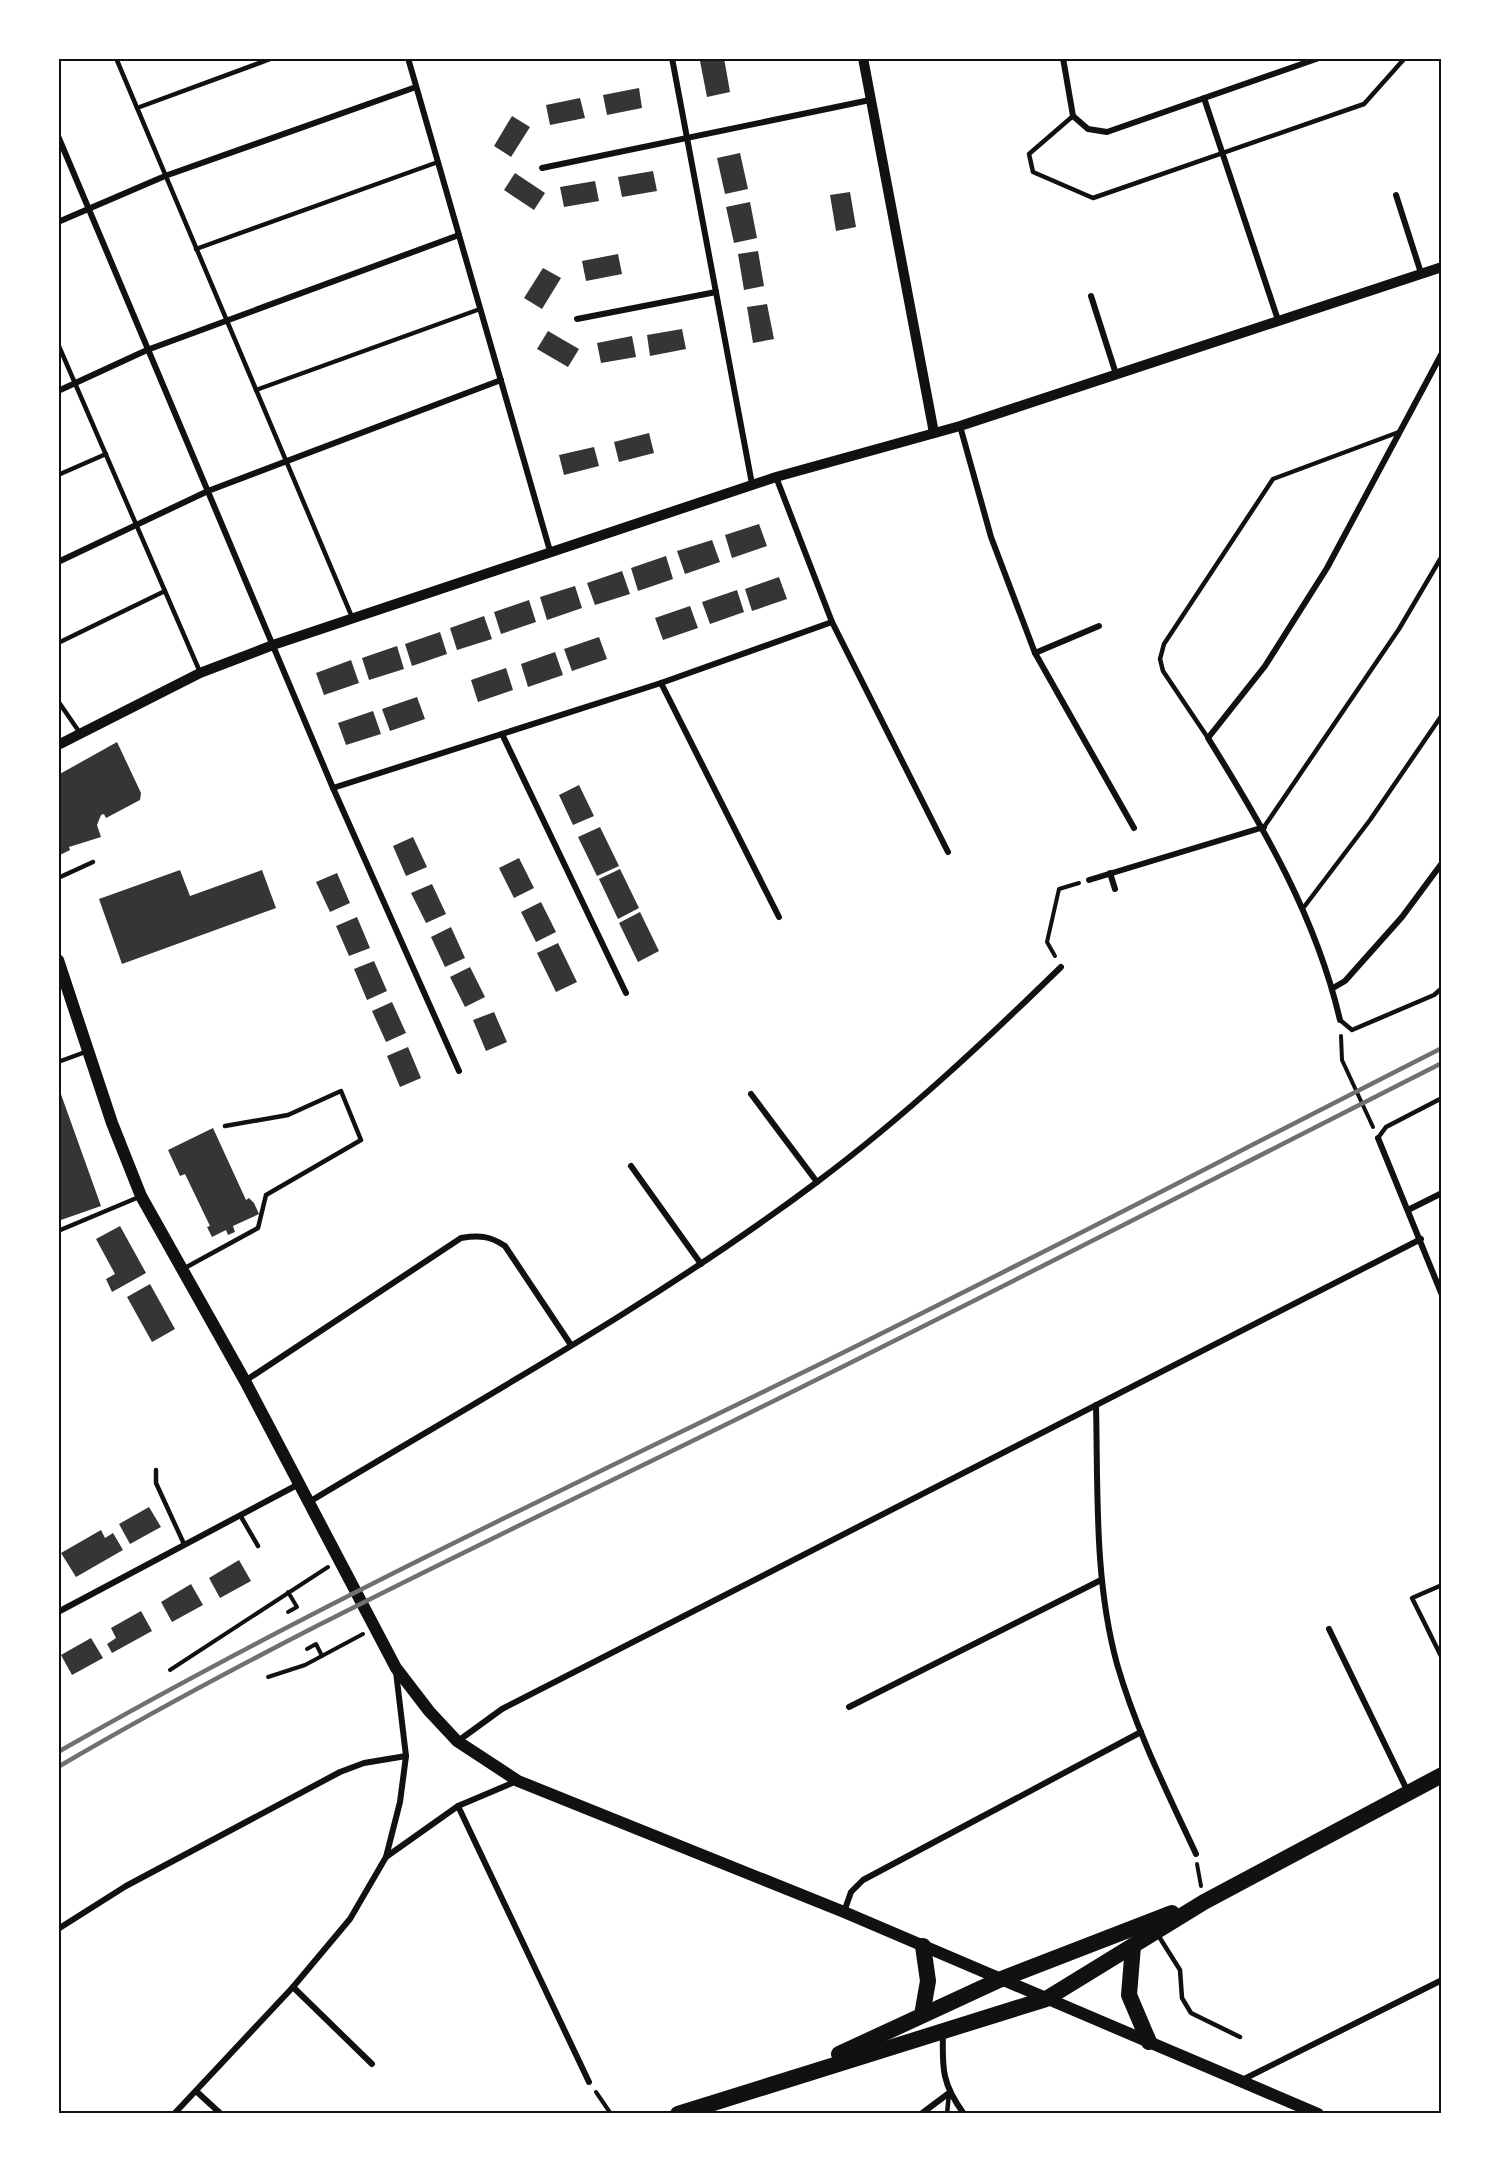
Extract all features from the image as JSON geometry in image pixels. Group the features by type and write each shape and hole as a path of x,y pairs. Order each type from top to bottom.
{"highway":[{"path":"678,2114 796,2075 1046,1999 1204,1902 1442,1775"},
{"path":"796,2075 922,2014 999,1980 1077,1948 1204,1902"},
{"path":"922,1946 928,1981 922,2014"},
{"path":"1133,1946 1129,1995 1149,2042"}],"main road":[{"path":"58,960 112,1124 141,1196 245,1381 396,1668 429,1711 457,1741 518,1781 844,1912 1318,2114"}],"street":[{"path":"408,58 550,551"},
{"path":"672,58 753,484"},
{"path":"862,58 934,433"},
{"path":"1063,58 1073,116 1088,129 1107,132 1319,58"},
{"path":"58,222 165,176 416,87"},
{"path":"1204,98 1278,320"},
{"path":"542,168 870,100"},
{"path":"58,136 333,788 459,1071"},
{"path":"1396,195 1421,273"},
{"path":"58,391 147,350 459,235"},
{"path":"58,745 200,673 273,645 753,484 960,426 1442,267"},
{"path":"577,319 716,292"},
{"path":"1091,297 1116,374"},
{"path":"1340,1020 1333,988 1304,907 1264,827 1208,738 1265,666 1327,568 1442,353"},
{"path":"58,562 208,491 501,380"},
{"path":"960,426 991,537 1035,652 1134,828"},
{"path":"776,477 832,622 948,852"},
{"path":"333,788 662,683 832,622"},
{"path":"1035,652 1099,626"},
{"path":"662,683 779,916"},
{"path":"502,734 626,993"},
{"path":"1089,880 1264,827"},
{"path":"1333,988 1345,981 1402,917 1442,863"},
{"path":"1110,873 1115,889"},
{"path":"309,1503 701,1264 817,1182 901,1115 979,1047 1061,967"},
{"path":"751,1094 817,1182"},
{"path":"1378,1138 1442,1295"},
{"path":"631,1166 701,1264"},
{"path":"1408,1210 1442,1193"},
{"path":"245,1381 462,1238 479,1235 492,1238 506,1246 571,1345"},
{"path":"457,1741 502,1709 1421,1239"},
{"path":"1096,1405 1101,1580 1117,1663 1141,1732 1196,1854"},
{"path":"58,1612 299,1484"},
{"path":"849,1707 1101,1580"},
{"path":"1329,1629 1408,1792"},
{"path":"174,2114 293,1988 350,1919 386,1857 400,1802 406,1756 396,1668"},
{"path":"844,1912 851,1892 863,1880 1141,1732"},
{"path":"58,1929 126,1886 340,1772 364,1763 406,1756"},
{"path":"386,1857 458,1806 518,1781"},
{"path":"458,1806 590,2082"},
{"path":"1242,2081 1442,1980"},
{"path":"293,1988 372,2064"},
{"path":"943,2030 942,2069 949,2093 964,2114"},
{"path":"196,2091 221,2114"},
{"path":"921,2114 949,2093"}],"lane":[{"path":"116,58 353,618"},
{"path":"136,108 273,58"},
{"path":"1073,116 1029,154 1033,172 1094,198 1364,104 1405,58"},
{"path":"196,249 438,162"},
{"path":"256,390 480,309"},
{"path":"58,344 200,673"},
{"path":"1208,738 1163,670 1160,659 1164,644 1273,478 1401,432"},
{"path":"58,475 106,453"},
{"path":"1264,827 1399,628 1442,556"},
{"path":"58,644 165,591"},
{"path":"58,700 80,733"},
{"path":"1304,907 1370,820 1442,715"},
{"path":"58,878 93,862"},
{"path":"1340,1020 1352,1030 1434,995 1442,988"},
{"path":"58,1062 88,1051"},
{"path":"183,1269 258,1228 266,1195 361,1140 341,1091 288,1115 225,1126"},
{"path":"1378,1138 1386,1128 1442,1098"},
{"path":"58,1231 141,1196"},
{"path":"156,1470 156,1483 184,1544"},
{"path":"240,1515 258,1546"},
{"path":"1442,1585 1412,1598 1442,1658"},
{"path":"1155,1932 1180,1970 1182,1998 1191,2013 1240,2037"},
{"path":"947,2114 949,2093"}],"path":[{"path":"1061,967 1047,942 1059,889 1089,880"},
{"path":"1340,1020 1342,1060 1373,1127"},
{"path":"170,1670 288,1592 341,1564"},
{"path":"288,1592 297,1607 288,1612"},
{"path":"268,1677 305,1665 373,1625"},
{"path":"307,1649 316,1644 322,1656"},
{"path":"1196,1854 1204,1902"},
{"path":"590,2082 611,2114"}],"building":[{"path":"724,58 730,92 707,97 700,61"},
{"path":"639,88 642,108 607,115 603,95"},
{"path":"580,98 585,118 550,125 546,105"},
{"path":"512,116 530,127 511,157 494,146"},
{"path":"740,153 748,189 725,194 717,158"},
{"path":"653,171 657,191 622,197 618,177"},
{"path":"515,173 545,193 534,210 504,190"},
{"path":"595,181 599,201 564,207 560,187"},
{"path":"850,192 856,227 836,231 830,195"},
{"path":"750,202 757,238 734,243 726,207"},
{"path":"758,251 764,286 744,290 738,254"},
{"path":"618,254 622,274 586,281 582,261"},
{"path":"543,268 561,278 542,309 524,298"},
{"path":"767,304 774,339 753,343 747,307"},
{"path":"682,329 686,349 650,356 647,335"},
{"path":"548,331 579,349 568,367 537,349"},
{"path":"632,336 636,357 601,363 597,343"},
{"path":"649,433 654,453 619,462 614,442"},
{"path":"594,447 599,466 564,475 559,455"},
{"path":"759,524 767,546 732,558 725,535"},
{"path":"712,540 720,562 685,574 677,551"},
{"path":"666,556 673,579 638,591 631,568"},
{"path":"622,571 630,594 595,605 587,583"},
{"path":"779,577 787,599 752,611 745,589"},
{"path":"575,586 582,608 547,620 540,597"},
{"path":"737,590 744,612 710,624 702,602"},
{"path":"529,600 536,622 501,634 494,612"},
{"path":"690,606 698,628 663,640 655,618"},
{"path":"484,616 492,639 457,650 450,628"},
{"path":"440,632 447,654 412,666 405,644"},
{"path":"599,637 607,659 572,671 564,649"},
{"path":"397,646 404,669 369,680 362,658"},
{"path":"555,652 563,675 528,687 521,664"},
{"path":"351,660 359,683 324,695 316,673"},
{"path":"506,668 513,690 478,702 471,680"},
{"path":"417,697 425,719 390,731 382,709"},
{"path":"373,711 381,734 346,745 338,723"},
{"path":"117,742 141,793 140,800 106,818 104,814 101,815 97,825 101,837 69,847 70,850 58,856 58,775"},
{"path":"579,785 594,816 573,825 559,795"},
{"path":"600,827 619,866 597,876 578,837"},
{"path":"413,837 427,867 406,876 393,846"},
{"path":"519,858 534,888 514,898 499,868"},
{"path":"620,869 639,908 618,919 599,879"},
{"path":"180,870 190,896 262,870 276,908 122,964 99,899"},
{"path":"337,873 350,903 330,912 316,882"},
{"path":"432,884 446,914 426,923 411,893"},
{"path":"541,902 556,932 536,942 521,912"},
{"path":"640,912 659,951 638,962 619,923"},
{"path":"357,917 370,948 349,956 336,926"},
{"path":"451,927 465,958 445,967 431,937"},
{"path":"558,943 577,982 556,992 537,953"},
{"path":"374,961 387,991 367,1000 354,969"},
{"path":"470,967 485,997 465,1007 450,977"},
{"path":"392,1002 406,1033 386,1042 372,1011"},
{"path":"494,1012 507,1042 486,1051 473,1020"},
{"path":"408,1047 421,1078 400,1087 387,1056"},
{"path":"58,1086 101,1206 58,1221"},
{"path":"213,1128 246,1200 249,1198 254,1203 259,1214 233,1226 235,1232 228,1235 226,1230 212,1237 207,1227 210,1226 185,1174 180,1176 168,1150"},
{"path":"120,1226 146,1273 112,1292 106,1279 115,1274 96,1239"},
{"path":"150,1284 175,1329 152,1342 127,1297"},
{"path":"149,1507 161,1527 130,1544 119,1524"},
{"path":"101,1530 105,1538 113,1533 123,1550 76,1577 61,1553"},
{"path":"239,1560 251,1581 220,1598 209,1578"},
{"path":"191,1584 203,1605 172,1622 161,1602"},
{"path":"141,1611 152,1631 112,1653 107,1644 116,1638 111,1628"},
{"path":"91,1638 103,1658 72,1675 61,1655"}],"railway":[{"path":"58,1752 244,1650 339,1601 894,1327 1442,1048"},
{"path":"58,1767 140,1720 307,1631 909,1333 1442,1063"}]}
